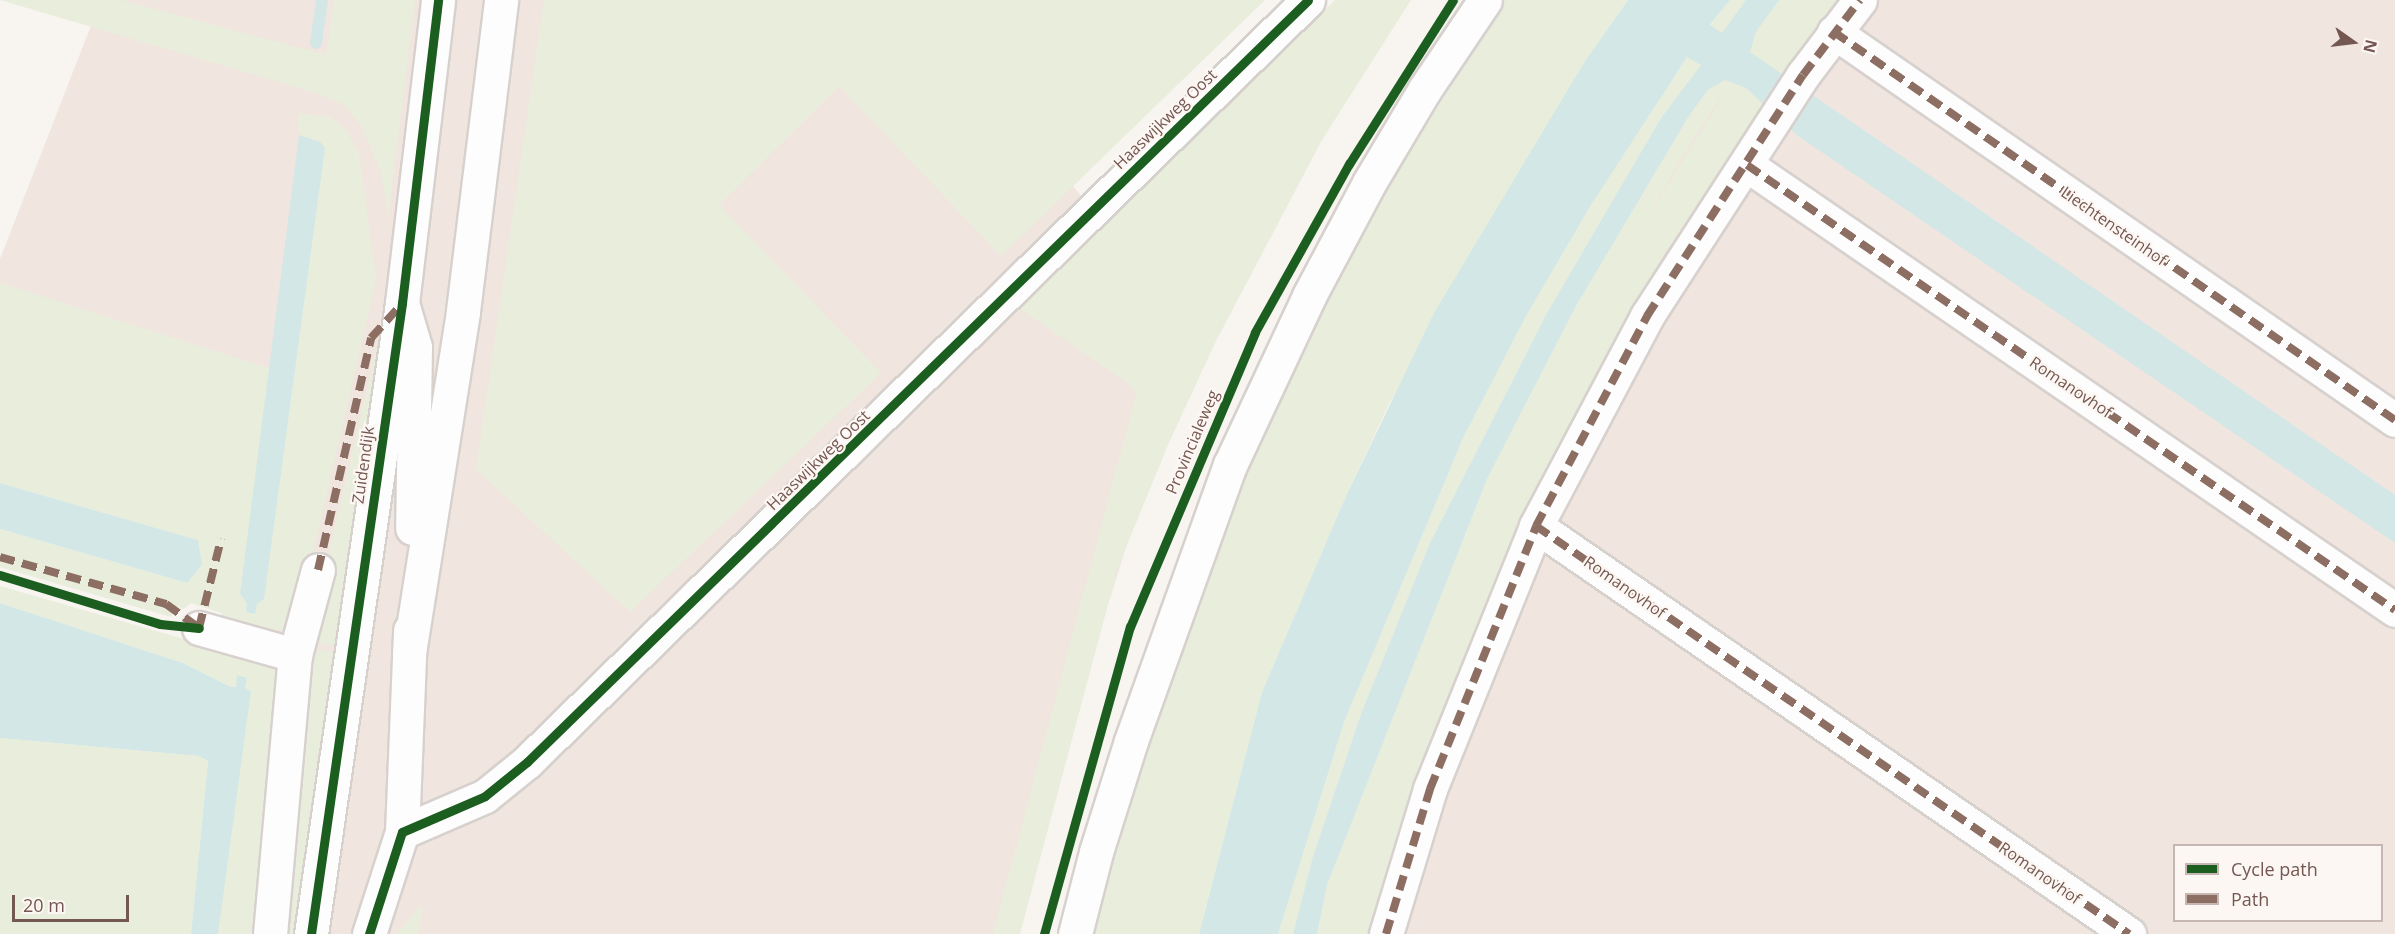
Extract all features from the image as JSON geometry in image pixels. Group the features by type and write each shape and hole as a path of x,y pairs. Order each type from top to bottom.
{"street":[{"name":"Zuidendijk","path":"311,934 402,303 438,0"},
{"path":"409,653 463,311 501,0"},
{"name":"Haaswijkweg Oost","path":"402,831 485,796 527,762 963,341 1308,0"},
{"path":"1075,934 1096,852 1131,741 1230,465 1309,296 1369,183 1425,89 1485,0"},
{"path":"1386,934 1430,789 1536,526 1647,316 1747,165 1803,75 1860,0"},
{"name":"Liechtensteinhof","path":"1834,32 2395,420"},
{"name":"Romanovhof","path":"1747,165 2395,610"},
{"name":"Zuidendijk","path":"402,303 415,347 409,653 402,831"},
{"name":"Romanovhof","path":"1536,526 2128,934"},
{"path":"270,934 295,655 318,570"},
{"path":"199,628 295,655"},
{"path":"369,934 402,831"}],"shaded area":[{"path":"101,0 930,0 1191,339 1005,934 212,934 294,428 0,335 0,259"},
{"path":"1628,0 1730,0 1710,25 1722,33 1746,0 1779,0 1756,32 1750,52 2395,495 2395,543 1798,136 1746,88 1725,80 1708,90 1689,116 1576,306 1487,479 1327,885 1317,934 1293,934 1312,860 1361,714 1429,545 1547,313 1661,118 1701,65 1687,57 1591,205 1526,316 1463,438 1344,722 1278,934 1199,934 1262,692 1346,496 1434,313 1585,61"},
{"path":"1730,0 1746,0 1722,34 1749,52 1756,32 1779,0 2395,0 2395,934 1317,934 1327,885 1487,479 1576,306 1689,116 1708,90 1725,80 1701,65 1661,118 1547,313 1429,545 1361,714 1312,860 1293,934 1278,934 1344,722 1463,438 1526,316 1591,205 1658,99"},
{"path":"299,135 320,142 325,148 264,599 257,604 255,614 246,612 247,603 240,594"},
{"path":"0,483 198,540 202,565 187,583 0,529"},
{"path":"0,603 183,663 231,687 236,687 237,675 247,678 245,688 251,691 218,934 191,934 208,761 199,756 0,738"}],"green space":[{"path":"0,0 121,0 326,55 334,0 415,0 388,217 381,172 362,127 344,105 320,94"},
{"path":"544,0 1265,0 1001,256 839,86 719,205 881,373 630,612 476,469"},
{"path":"1335,0 1411,0 1322,140 1215,343 1168,445 1118,567 1020,934 993,934 1136,395 1132,386 1019,308"},
{"path":"1504,0 1628,0 1585,61 1388,406 1346,496 1262,692 1199,934 1092,934 1167,670 1241,470 1343,260"},
{"path":"1730,0 1746,0 1722,34 1710,26"},
{"path":"1779,0 1837,0 1782,74 1749,52 1756,32"},
{"path":"1687,57 1701,65 1661,118 1547,313 1429,545 1361,714 1312,860 1293,934 1278,934 1344,722 1463,438 1526,316 1591,205"},
{"path":"1725,80 1746,88 1763,105 1664,255 1558,446 1473,635 1408,812 1371,934 1317,934 1327,885 1487,479 1576,306 1689,116 1708,90","holes":["1721,100 1635,236 1693,139"]},
{"path":"298,113 330,117 345,129 359,153 376,279 310,567 290,624 283,629 270,630 224,618 221,613 191,603 184,609 175,606 171,617 0,567 0,529 187,583 198,540 0,483 0,283 272,369 240,594 320,142 299,135"},
{"path":"378,341 382,341 339,646 308,642"},
{"path":"0,586 264,662 276,672 280,680 261,934 218,934 250,691 231,687 183,663 0,603"},
{"path":"311,649 339,653 300,934 278,934"},
{"path":"0,738 200,756 208,761 191,934 0,934"},
{"path":"423,903 418,934 397,934"}],"waterway":[{"path":"316,43 322,0"}],"marked path":[{"path":"1386,934 1430,789 1536,526 1647,316 1803,75 1860,0"},
{"path":"1834,32 2395,420"},
{"path":"1747,165 2395,610"},
{"path":"318,570 371,338 400,306"},
{"path":"1536,526 2129,934"},
{"path":"0,557 166,604 199,628 221,539"}],"cycle path":[{"path":"311,934 402,303 438,0"},
{"path":"369,934 402,832 485,796 527,762 1308,0"},
{"name":"Provincialeweg","path":"1044,934 1130,627 1255,332 1349,164 1453,0"},
{"path":"0,575 160,624 199,628"}]}
